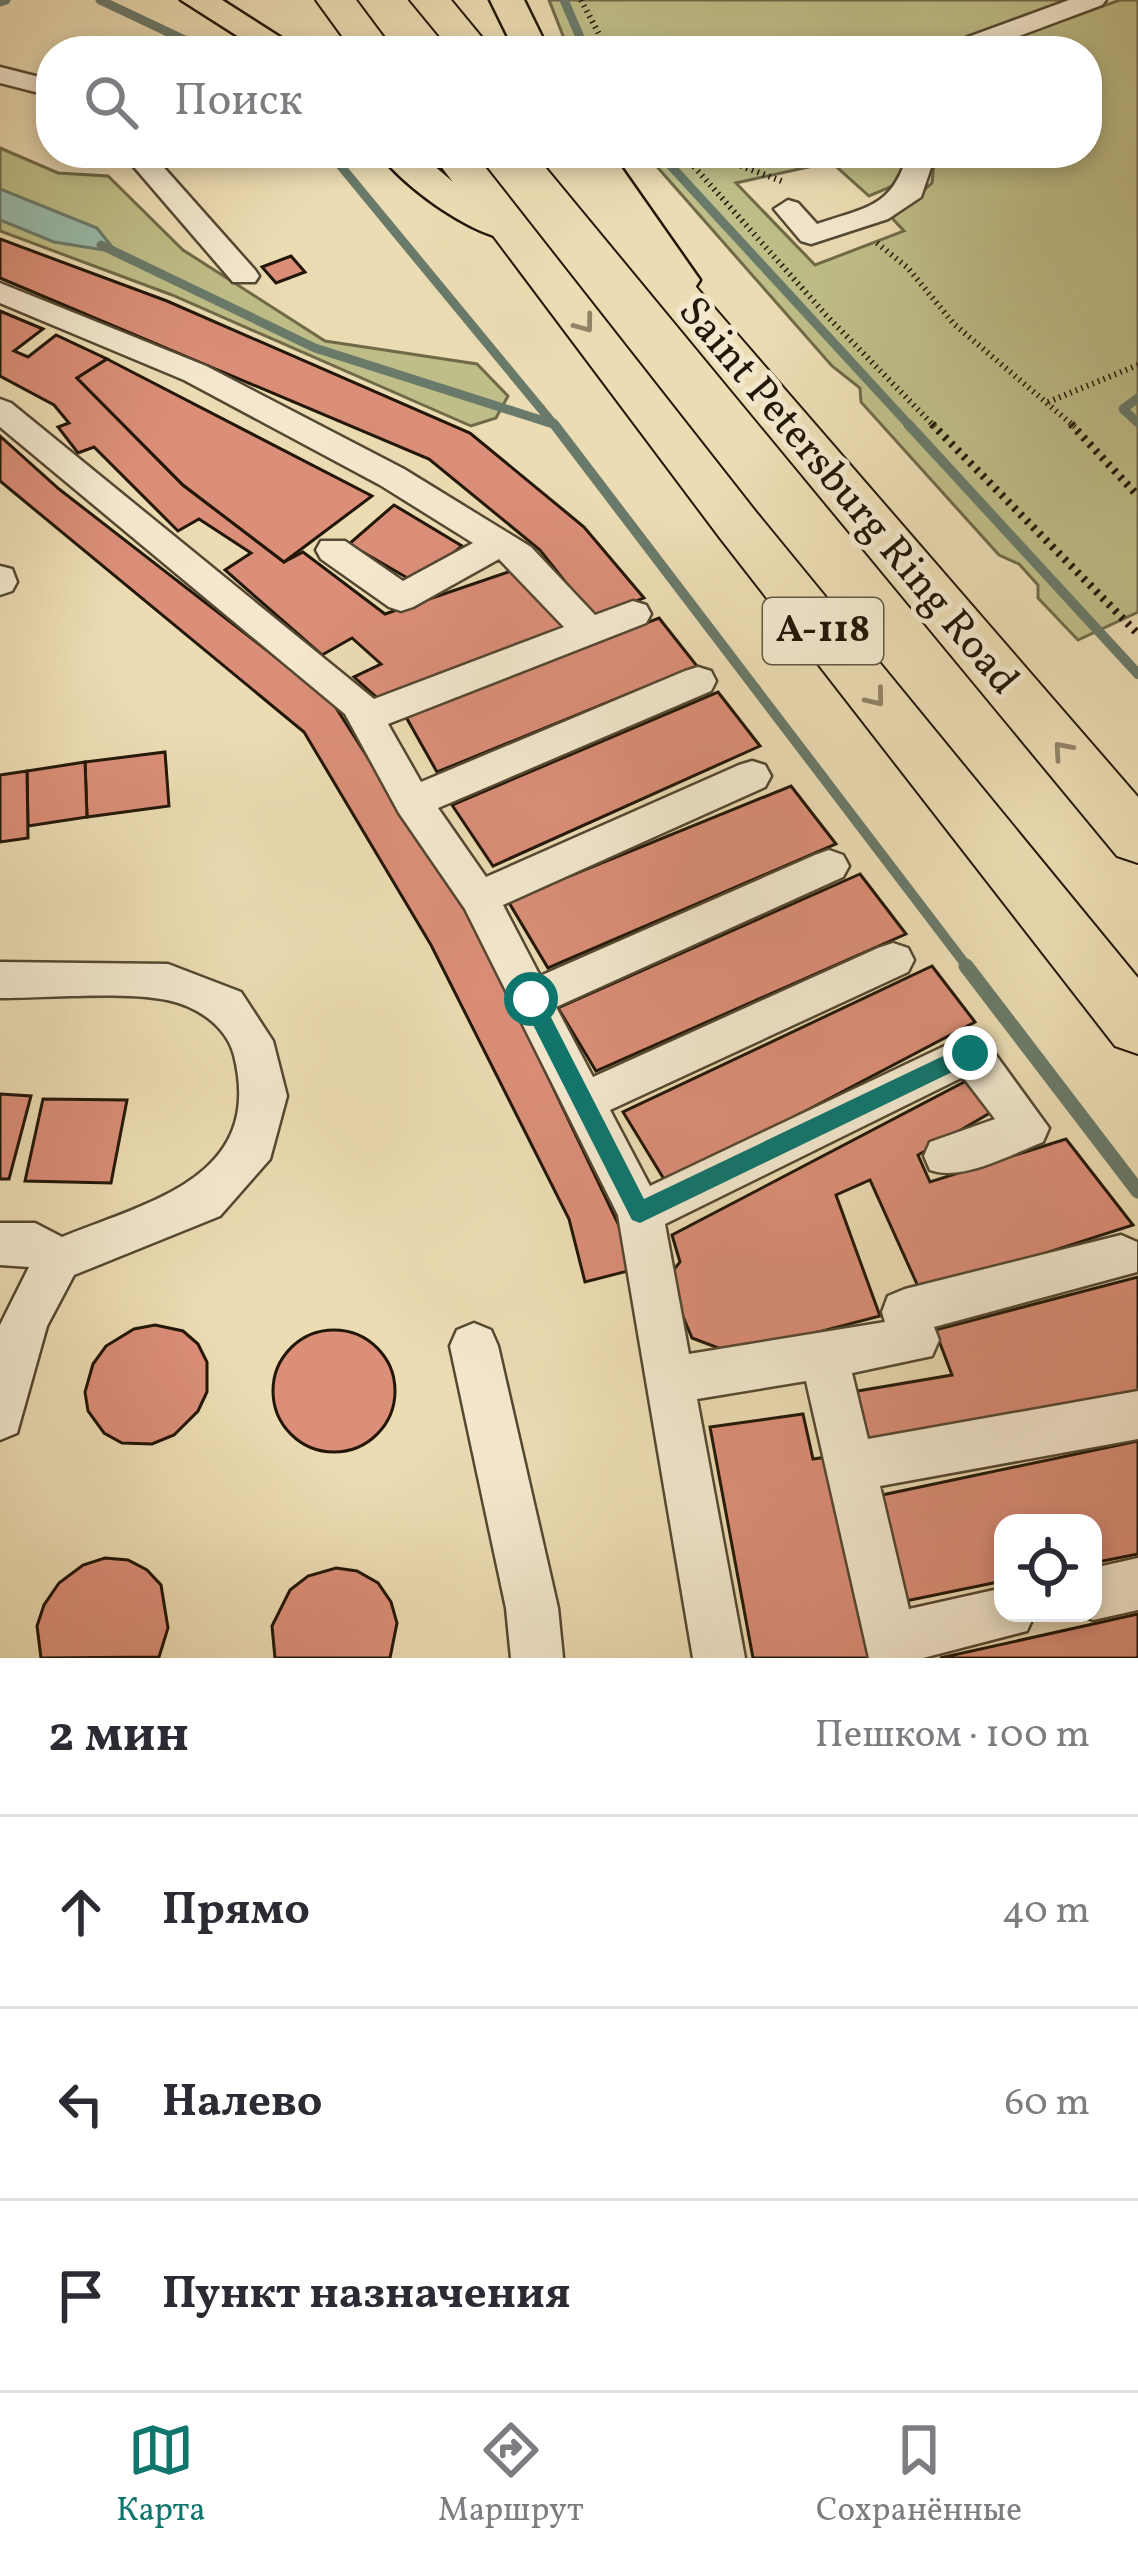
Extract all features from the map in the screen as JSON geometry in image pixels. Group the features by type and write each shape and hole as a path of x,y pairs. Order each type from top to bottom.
{"highway":[{"path":"336,0 363,36"},
{"path":"430,0 460,36"},
{"name":"А-118","path":"464,168 738,525 1138,1026"},
{"name":"Saint Petersburg Ring Road","path":"570,168 1138,839"}],"main road":[{"path":"198,0 259,36"},
{"path":"507,0 525,36"},
{"path":"415,168 454,201 514,231"},
{"path":"602,168 762,399"}],"lane":[{"path":"996,36 1093,0"},
{"path":"0,75 36,84"},
{"path":"149,168 244,275"},
{"path":"788,209 812,235 850,223 878,213 911,191 918,168"},
{"path":"0,292 194,373 392,477 519,556 590,632"},
{"path":"0,410 358,704 413,802 479,898 640,1213 719,1658"},
{"path":"333,550 401,598 499,544"},
{"path":"366,717 633,614"},
{"path":"413,802 698,681"},
{"path":"479,898 752,776"},
{"path":"531,999 829,866"},
{"path":"583,1102 893,960"},
{"path":"0,980 168,982 226,1005 252,1041 265,1096 254,1145 204,1201 58,1260 25,1320 0,1416"},
{"path":"640,1213 970,1053 1027,1128 946,1156"},
{"path":"0,1244 35,1245 58,1260"},
{"path":"671,1380 915,1340 905,1312 1121,1257"},
{"path":"474,1346 532,1609 537,1658"},
{"path":"824,1354 893,1649 994,1618"},
{"path":"851,1467 1138,1415"},
{"path":"1102,1592 1138,1584"}],"path":[{"path":"581,0 600,36"},
{"path":"695,168 826,314 1138,634"},
{"path":"747,168 782,181 850,223 908,268 941,312 1082,433 1138,496"},
{"path":"1046,403 1138,365"}],"shaded area":[{"path":"549,0 1074,0 973,36 563,36"},
{"path":"1120,0 1138,0 1138,612 1078,640 1038,598 1038,585 1019,564 999,555 861,402 860,388 832,366 658,168 804,168 736,183 815,265 904,231 892,218 932,183 934,168 1102,168 1102,36 1019,36"},
{"path":"0,148 36,164 36,168 108,176 183,250 325,341 477,364 508,396 496,418 471,426 172,295 0,231"},
{"path":"838,168 904,168 900,183 869,196"},
{"path":"0,189 97,228 116,252 54,242 0,220"}],"building":[{"path":"0,239 167,301 470,433 584,527 644,598 594,618 540,550 429,459 0,278"},
{"path":"291,256 305,272 276,283 262,267"},
{"path":"0,311 43,329 14,351 28,357 56,335 107,359 77,378 183,485 284,562 303,552 385,614 523,567 573,630 383,703 354,677 381,664 352,638 322,655 225,570 251,553 199,519 178,531 94,447 78,453 58,427 69,423 54,405 0,376"},
{"path":"107,359 372,496 284,562 183,485 77,378"},
{"path":"0,436 59,489 331,700 478,930 623,1234 628,1271 585,1282 569,1219 431,945 304,732 0,481"},
{"path":"394,505 462,546 416,583 349,544"},
{"path":"659,618 697,666 437,772 406,717"},
{"path":"718,692 760,746 493,866 452,805"},
{"path":"165,752 169,806 87,817 85,762"},
{"path":"85,762 87,817 28,826 27,771"},
{"path":"27,771 28,838 0,842 0,775"},
{"path":"791,786 836,844 548,968 508,901"},
{"path":"860,874 906,934 596,1071 558,1008"},
{"path":"932,966 975,1022 667,1184 623,1112"},
{"path":"970,1079 995,1110 918,1155 930,1182 1066,1139 1133,1225 921,1293 870,1180 836,1195 880,1316 734,1354 692,1338 667,1278 680,1262 672,1235"},
{"path":"0,1094 31,1096 9,1179 0,1179"},
{"path":"43,1099 127,1100 111,1183 25,1181"},
{"path":"1138,1277 1138,1398 864,1447 846,1393 952,1375 935,1330"},
{"path":"155,1325 183,1331 198,1344 207,1362 207,1392 198,1411 174,1435 152,1444 122,1443 104,1433 88,1411 85,1392 93,1364 106,1346 134,1329"},
{"path":"334,1330 357,1335 377,1348 390,1368 395,1391 390,1414 377,1434 357,1447 334,1452 311,1447 291,1434 278,1414 273,1391 278,1368 291,1348 311,1335"},
{"path":"803,1414 813,1459 834,1456 880,1658 753,1658 710,1427"},
{"path":"1138,1441 1138,1554 1102,1561 1102,1514 994,1514 994,1583 896,1603 868,1498"},
{"path":"105,1558 128,1560 161,1585 168,1628 159,1657 41,1658 37,1626 44,1605 59,1583 83,1565"},
{"path":"336,1568 357,1571 378,1583 391,1602 397,1623 390,1658 275,1658 272,1626 290,1590 308,1576"},
{"path":"1138,1614 1138,1658 940,1658"}],"waterway":[{"path":"0,2 6,0"},
{"path":"100,0 176,36"},
{"path":"564,0 580,36"},
{"path":"342,168 556,427"},
{"path":"673,168 911,427"},
{"path":"101,245 315,348 550,423"},
{"path":"1138,398 1123,409 1138,423"},
{"path":"554,424 969,969"},
{"path":"908,424 1138,674"},
{"path":"966,966 1138,1191"}],"route":[{"path":"531,999 640,1213 970,1053"}]}
